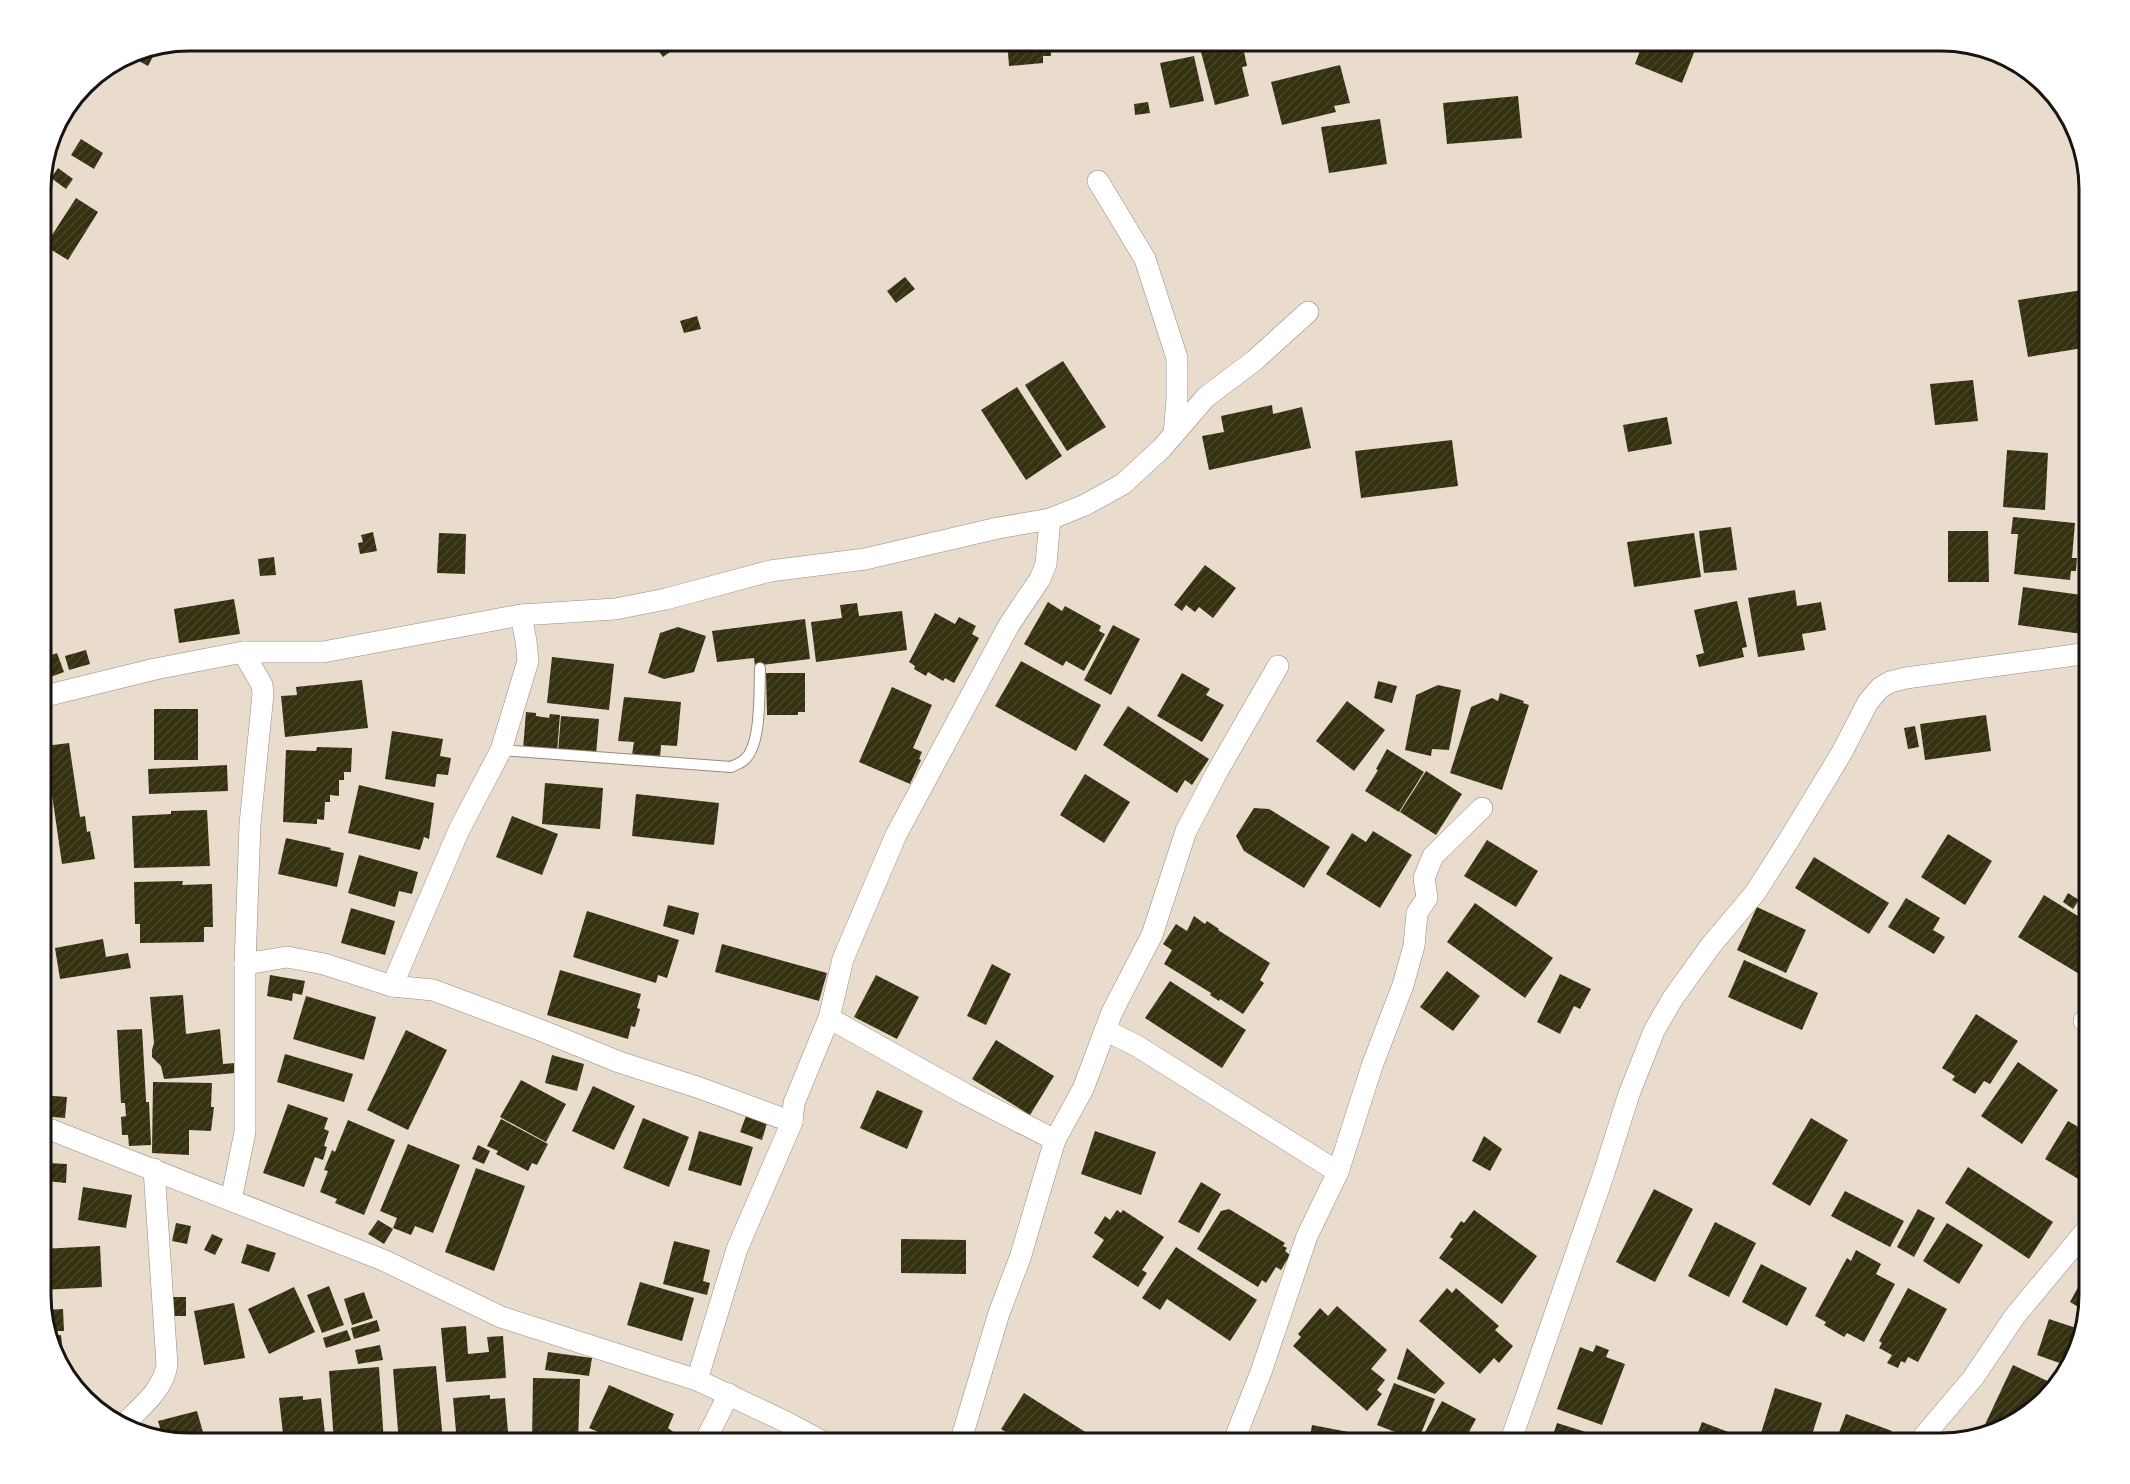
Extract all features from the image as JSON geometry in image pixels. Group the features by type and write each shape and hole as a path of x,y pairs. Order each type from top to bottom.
{"street":[{"path":"1098,181 1145,260 1177,357 1174,434"},
{"path":"51,695 155,669 243,652 323,652 521,615 615,609 666,600 770,571 865,560 998,528 1050,519 1085,505 1123,484 1174,434 1206,397 1255,360 1308,312"},
{"path":"697,1380 737,1249 792,1122 794,1103 829,1018 843,959 896,835 1009,625 1040,579 1046,564 1050,519"},
{"path":"392,986 459,830 501,750 528,661 521,615"},
{"path":"231,1200 245,1132 245,963 250,824 263,694 262,685 243,652"},
{"path":"1513,1433 1603,1176 1629,1094 1654,1031 1712,944 1755,893 1842,754 1868,702 1880,688 1890,682 1906,678 2079,654"},
{"path":"963,1433 999,1313 1020,1258 1055,1140 1083,1089 1112,1012 1152,935 1186,831 1278,666"},
{"path":"1237,1433 1261,1372 1307,1236 1338,1172 1372,1066 1403,985 1414,946 1417,913 1427,898 1424,878 1433,856 1482,808"},
{"path":"245,963 287,957 324,964 392,986 433,990 619,1062 700,1088 792,1122"},
{"path":"829,1018 964,1094 1055,1140"},
{"path":"1105,1030 1137,1046 1338,1172"},
{"path":"51,1130 383,1260 501,1317 697,1380 806,1433"},
{"path":"131,1420 160,1386 167,1365 154,1169"},
{"path":"1929,1433 1972,1378 2015,1316 2079,1240"},
{"path":"709,1433 729,1394"}],"lane":[{"path":"501,750 731,767 744,761 758,730 760,668"}],"building":[{"path":"659,51 671,51 663,57"},
{"path":"1008,51 1051,51 1051,56 1043,56 1043,63 1009,66"},
{"path":"1244,51 1247,66 1242,67 1249,96 1215,105 1201,52"},
{"path":"1640,51 1695,51 1682,83 1635,64"},
{"path":"153,56 148,66 139,61"},
{"path":"1194,56 1204,101 1170,108 1160,63"},
{"path":"1340,65 1350,103 1334,106 1336,112 1282,125 1271,82"},
{"path":"1518,96 1522,138 1447,144 1443,103"},
{"path":"1148,102 1150,113 1135,115 1134,104"},
{"path":"1380,119 1387,164 1329,173 1321,127"},
{"path":"81,139 103,153 94,169 71,155"},
{"path":"58,168 73,179 66,189 51,178"},
{"path":"76,198 98,212 68,260 51,250 51,237"},
{"path":"905,277 915,289 896,303 887,291"},
{"path":"2079,291 2079,349 2028,357 2018,300"},
{"path":"697,316 701,329 684,333 680,321"},
{"path":"1063,361 1106,427 1067,451 1025,385"},
{"path":"1973,380 1978,421 1935,425 1930,384"},
{"path":"1017,387 1062,456 1026,480 981,410"},
{"path":"1272,405 1273,414 1302,407 1311,448 1209,470 1202,436 1224,432 1221,416"},
{"path":"1667,417 1672,444 1628,452 1623,425"},
{"path":"1452,440 1458,486 1361,498 1355,451"},
{"path":"2007,450 2048,453 2045,510 2003,507"},
{"path":"2013,517 2075,523 2072,558 2077,558 2076,571 2071,571 2070,580 2014,574 2018,534 2011,534"},
{"path":"1731,527 1737,570 1704,573 1699,531"},
{"path":"1948,531 1988,531 1989,582 1948,582"},
{"path":"373,532 377,551 360,554 358,543 363,542 361,535"},
{"path":"439,533 466,534 465,574 437,573"},
{"path":"1694,533 1701,577 1634,587 1627,542"},
{"path":"274,557 276,575 260,576 258,559"},
{"path":"1205,565 1236,588 1213,618 1199,607 1195,612 1186,605 1182,611 1174,605"},
{"path":"2023,587 2079,595 2079,634 2018,625"},
{"path":"1795,590 1797,606 1821,602 1826,630 1802,634 1805,650 1758,657 1748,598"},
{"path":"234,599 240,634 179,643 174,609"},
{"path":"1737,601 1747,647 1742,648 1744,657 1699,667 1696,655 1704,653 1694,610"},
{"path":"1048,602 1062,611 1065,606 1101,626 1099,631 1105,634 1084,671 1066,661 1063,666 1024,644"},
{"path":"857,603 859,616 902,611 907,650 816,662 811,622 842,618 840,605"},
{"path":"935,613 955,624 959,617 976,626 972,634 979,638 954,683 945,678 943,681 928,672 926,676 914,669 915,666 909,662"},
{"path":"805,619 810,659 755,666 754,658 717,662 712,631"},
{"path":"1113,625 1140,639 1111,695 1084,680"},
{"path":"678,627 706,636 694,672 664,679 648,673 660,633"},
{"path":"86,650 90,664 69,670 65,656"},
{"path":"57,653 64,672 51,677 51,655"},
{"path":"552,657 614,664 609,710 547,703"},
{"path":"1021,661 1101,705 1076,751 995,706"},
{"path":"766,673 805,673 805,712 798,712 798,715 767,715"},
{"path":"1182,673 1210,689 1206,695 1224,705 1202,742 1157,716"},
{"path":"362,680 368,728 285,737 281,696 297,695 296,687"},
{"path":"1378,681 1397,686 1392,703 1374,698"},
{"path":"1438,685 1461,690 1449,750 1432,749 1431,756 1405,750 1416,695"},
{"path":"892,687 932,705 913,748 922,752 919,759 921,760 910,784 859,762"},
{"path":"1500,693 1529,705 1502,790 1450,773 1471,707 1492,698 1498,701"},
{"path":"624,697 681,702 677,746 661,745 660,758 632,755 634,742 618,741"},
{"path":"1347,701 1385,730 1354,771 1316,741"},
{"path":"1128,706 1209,759 1192,785 1185,780 1177,793 1103,745"},
{"path":"154,709 198,709 198,760 154,760"},
{"path":"526,712 549,718 550,714 560,715 557,752 523,749"},
{"path":"1986,715 1991,751 1925,760 1920,724"},
{"path":"561,716 599,719 596,755 558,751"},
{"path":"1915,726 1919,747 1908,749 1904,728"},
{"path":"392,731 443,739 440,756 451,758 448,775 437,774 435,787 385,779"},
{"path":"69,743 80,817 85,816 95,859 62,864 51,788 51,745"},
{"path":"317,747 352,748 351,772 344,772 344,780 339,780 339,796 330,795 330,802 325,802 324,820 317,819 317,824 283,822 286,750 316,751"},
{"path":"1387,749 1424,772 1399,812 1365,791"},
{"path":"227,765 228,791 149,794 148,769"},
{"path":"1426,771 1462,794 1436,835 1400,812"},
{"path":"1085,774 1130,802 1104,843 1060,815"},
{"path":"545,783 603,788 600,829 542,824"},
{"path":"359,785 434,803 429,839 424,837 420,850 348,833"},
{"path":"636,794 719,803 714,845 632,836"},
{"path":"1254,808 1269,809 1330,847 1304,888 1244,851 1236,836"},
{"path":"207,810 210,866 134,868 132,816 171,814 171,811"},
{"path":"512,816 558,834 542,875 496,857"},
{"path":"1373,831 1412,855 1380,908 1326,874 1352,833 1366,842"},
{"path":"1948,834 1992,861 1965,905 1921,877"},
{"path":"286,838 344,853 337,887 278,874"},
{"path":"1487,840 1538,871 1516,907 1464,876"},
{"path":"359,855 418,872 412,894 399,891 395,907 348,893"},
{"path":"1814,857 1889,903 1869,934 1795,888"},
{"path":"183,881 182,885 212,884 213,927 204,927 204,942 140,943 140,924 135,924 134,882"},
{"path":"2068,893 2079,900 2073,909 2063,902"},
{"path":"2044,895 2079,917 2079,974 2018,937"},
{"path":"1906,898 1940,918 1933,930 1945,937 1934,954 1888,927"},
{"path":"1475,903 1553,958 1525,998 1447,942"},
{"path":"668,905 699,913 694,935 663,926"},
{"path":"1757,907 1806,930 1786,973 1737,950"},
{"path":"351,908 395,921 385,955 341,943"},
{"path":"587,911 679,940 667,978 658,975 656,983 573,957"},
{"path":"1194,916 1205,924 1207,921 1270,963 1260,980 1264,983 1243,1014 1220,999 1219,1001 1210,995 1211,993 1164,964 1172,950 1163,944 1176,924 1187,931"},
{"path":"103,939 106,957 128,953 131,968 60,979 55,948"},
{"path":"722,944 827,973 819,1001 715,972"},
{"path":"1744,960 1818,993 1802,1030 1728,997"},
{"path":"992,964 1011,974 986,1025 967,1016"},
{"path":"560,970 641,994 635,1027 631,1026 628,1039 547,1015"},
{"path":"1447,971 1480,996 1453,1031 1420,1007"},
{"path":"1560,974 1591,989 1580,1009 1574,1006 1560,1034 1537,1022"},
{"path":"270,975 305,981 302,995 293,993 292,1001 267,996"},
{"path":"876,975 919,997 897,1039 854,1017"},
{"path":"1170,981 1246,1030 1222,1068 1145,1018"},
{"path":"183,995 186,1034 220,1029 223,1064 235,1063 236,1073 164,1079 161,1066 152,1057 154,1043 150,997"},
{"path":"306,996 376,1017 364,1060 293,1039"},
{"path":"1976,1014 2018,1041 1990,1084 1984,1081 1975,1094 1952,1080 1955,1076 1942,1068"},
{"path":"142,1029 151,1145 129,1146 128,1135 122,1135 121,1117 126,1116 125,1103 121,1103 117,1030"},
{"path":"406,1030 447,1050 408,1130 367,1110"},
{"path":"996,1040 1054,1076 1030,1115 972,1079"},
{"path":"285,1054 353,1074 344,1102 277,1082"},
{"path":"552,1055 584,1064 577,1091 545,1083"},
{"path":"2018,1062 2058,1090 2022,1144 1981,1116"},
{"path":"521,1080 566,1104 546,1142 500,1117"},
{"path":"153,1082 212,1083 211,1107 214,1107 211,1131 189,1130 189,1155 152,1153"},
{"path":"593,1086 635,1106 614,1150 572,1131"},
{"path":"877,1090 923,1111 907,1149 860,1128"},
{"path":"51,1096 67,1097 65,1118 51,1117"},
{"path":"288,1104 328,1118 324,1129 329,1131 324,1146 327,1147 323,1160 315,1157 304,1187 263,1173"},
{"path":"746,1116 767,1123 762,1140 740,1132"},
{"path":"643,1118 689,1137 669,1187 623,1168"},
{"path":"1811,1118 1848,1140 1810,1206 1772,1184"},
{"path":"501,1119 548,1144 537,1165 532,1163 528,1171 496,1154 498,1151 487,1146"},
{"path":"348,1120 395,1140 364,1215 335,1203 337,1199 320,1192 328,1171 324,1170 332,1150 335,1152"},
{"path":"2068,1121 2079,1127 2079,1179 2045,1159"},
{"path":"699,1131 753,1147 741,1186 688,1170"},
{"path":"1095,1131 1156,1152 1141,1195 1081,1174"},
{"path":"1484,1136 1502,1149 1490,1171 1472,1161"},
{"path":"408,1144 460,1165 433,1233 415,1226 411,1235 393,1228 397,1218 380,1211"},
{"path":"478,1145 490,1151 484,1164 472,1159"},
{"path":"51,1163 67,1164 66,1183 51,1182"},
{"path":"1968,1167 2053,1222 2029,1259 1945,1203"},
{"path":"476,1168 525,1186 494,1271 445,1252"},
{"path":"1201,1182 1221,1194 1199,1233 1178,1222"},
{"path":"83,1187 132,1195 126,1228 78,1220"},
{"path":"1654,1189 1693,1209 1655,1282 1616,1262"},
{"path":"1845,1191 1904,1221 1890,1247 1831,1216"},
{"path":"1229,1209 1285,1243 1283,1246 1287,1248 1285,1251 1290,1255 1281,1270 1276,1267 1266,1283 1262,1280 1258,1287 1197,1249 1221,1211"},
{"path":"1918,1209 1935,1218 1914,1257 1897,1247"},
{"path":"1117,1210 1121,1213 1123,1210 1164,1237 1142,1270 1147,1273 1138,1287 1092,1257 1104,1240 1094,1233 1105,1216 1110,1220"},
{"path":"1474,1210 1537,1256 1502,1304 1439,1258 1453,1239 1450,1237 1461,1221 1464,1223"},
{"path":"378,1220 393,1229 384,1244 368,1234"},
{"path":"1715,1222 1756,1243 1729,1297 1688,1276"},
{"path":"176,1223 191,1226 187,1244 172,1241"},
{"path":"1947,1223 1983,1245 1959,1284 1923,1261"},
{"path":"212,1234 223,1239 215,1255 204,1250"},
{"path":"901,1239 966,1240 966,1274 901,1273"},
{"path":"674,1241 710,1250 703,1281 710,1283 707,1295 663,1284"},
{"path":"247,1244 276,1253 269,1272 241,1263"},
{"path":"100,1246 102,1287 51,1290 51,1248"},
{"path":"1176,1247 1257,1300 1230,1341 1167,1299 1160,1310 1142,1298"},
{"path":"1856,1250 1881,1264 1876,1274 1895,1284 1864,1342 1847,1333 1844,1337 1824,1325 1826,1322 1815,1316 1847,1258 1851,1261"},
{"path":"1761,1264 1807,1288 1787,1326 1742,1302"},
{"path":"640,1282 694,1298 682,1341 627,1325"},
{"path":"2079,1285 2078,1307 2070,1302"},
{"path":"329,1286 344,1325 322,1333 307,1295"},
{"path":"294,1287 315,1332 269,1354 248,1309"},
{"path":"1447,1288 1452,1293 1456,1288 1499,1326 1495,1330 1513,1346 1499,1363 1494,1358 1480,1374 1419,1321"},
{"path":"1908,1288 1947,1309 1918,1362 1908,1357 1905,1363 1901,1361 1898,1368 1887,1363 1892,1355 1879,1348 1882,1343 1879,1341"},
{"path":"364,1292 373,1318 352,1325 344,1299"},
{"path":"166,1297 186,1297 186,1316 167,1316"},
{"path":"234,1303 245,1358 204,1365 194,1311"},
{"path":"1337,1306 1387,1350 1371,1369 1385,1380 1377,1390 1382,1394 1367,1411 1293,1346 1301,1337 1298,1334 1320,1308 1328,1316"},
{"path":"63,1309 64,1331 56,1331 52,1310"},
{"path":"2049,1319 2075,1328 2061,1363 2037,1355"},
{"path":"377,1320 380,1331 354,1339 351,1328"},
{"path":"466,1326 468,1354 489,1352 487,1337 503,1336 506,1378 446,1382 441,1328"},
{"path":"347,1330 351,1340 326,1348 323,1338"},
{"path":"57,1335 61,1335 63,1350 58,1339"},
{"path":"380,1345 383,1360 358,1364 355,1350"},
{"path":"1596,1345 1609,1350 1606,1357 1625,1364 1602,1425 1557,1409 1580,1347 1593,1352"},
{"path":"1407,1348 1445,1383 1435,1394 1397,1379"},
{"path":"548,1352 592,1358 589,1376 545,1370"},
{"path":"2013,1365 2049,1382 2018,1410 1985,1425"},
{"path":"436,1366 442,1433 398,1433 393,1369"},
{"path":"379,1367 383,1433 333,1433 329,1371"},
{"path":"533,1378 580,1379 578,1433 532,1433"},
{"path":"1394,1383 1435,1399 1421,1433 1398,1433 1377,1425"},
{"path":"609,1385 674,1414 668,1428 675,1433 600,1433 589,1428"},
{"path":"1775,1388 1822,1403 1813,1433 1761,1433"},
{"path":"1024,1393 1087,1433 1007,1433 1001,1429"},
{"path":"490,1395 490,1399 505,1398 508,1433 456,1433 453,1398"},
{"path":"303,1396 303,1400 321,1398 325,1433 283,1433 279,1398"},
{"path":"1442,1401 1476,1419 1468,1433 1424,1433"},
{"path":"197,1411 203,1433 160,1430 158,1421"},
{"path":"1846,1414 1892,1431 1891,1433 1839,1433"},
{"path":"1702,1422 1731,1433 1698,1433"},
{"path":"1557,1423 1589,1433 1554,1433"},
{"path":"1312,1425 1354,1433 1311,1433"}]}
